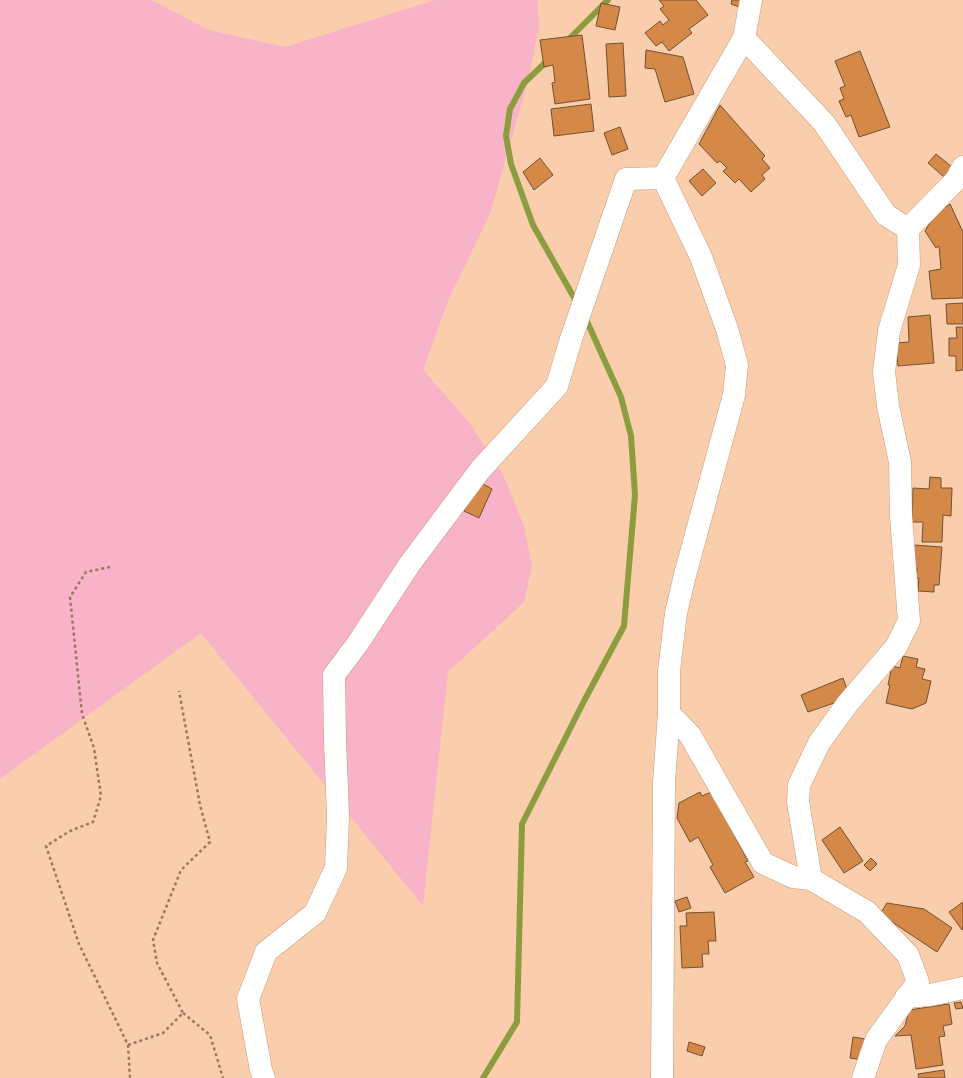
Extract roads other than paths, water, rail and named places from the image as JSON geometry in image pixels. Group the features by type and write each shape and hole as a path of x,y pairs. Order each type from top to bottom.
{"street":[{"path":"663,178 744,38 751,0"},
{"path":"744,38 824,123 886,215 908,229"},
{"path":"264,1078 261,1070 248,1000 266,952 315,913 336,868 338,816 334,675 358,643 409,565 480,470 557,386 586,295 626,179 663,178"},
{"path":"662,1078 664,782 669,713 669,671 676,613 684,574 734,395 736,365 727,329 701,257 663,178"},
{"path":"811,879 798,802 799,785 819,743 848,703 896,647 909,621 901,516 900,462 888,406 884,372 889,332 909,265 908,229 961,181"},
{"path":"669,713 690,735 763,862 793,877 811,879 866,912 908,955 918,982 876,1040 863,1078"},
{"path":"906,997 930,996 963,988"}],"waterway":[{"path":"567,41 608,0"},
{"path":"549,59 524,83 510,109 506,136 511,164 533,225 577,303"},
{"path":"483,1078 517,1022 522,824 624,626 635,495 631,436 621,397 585,317"}]}
